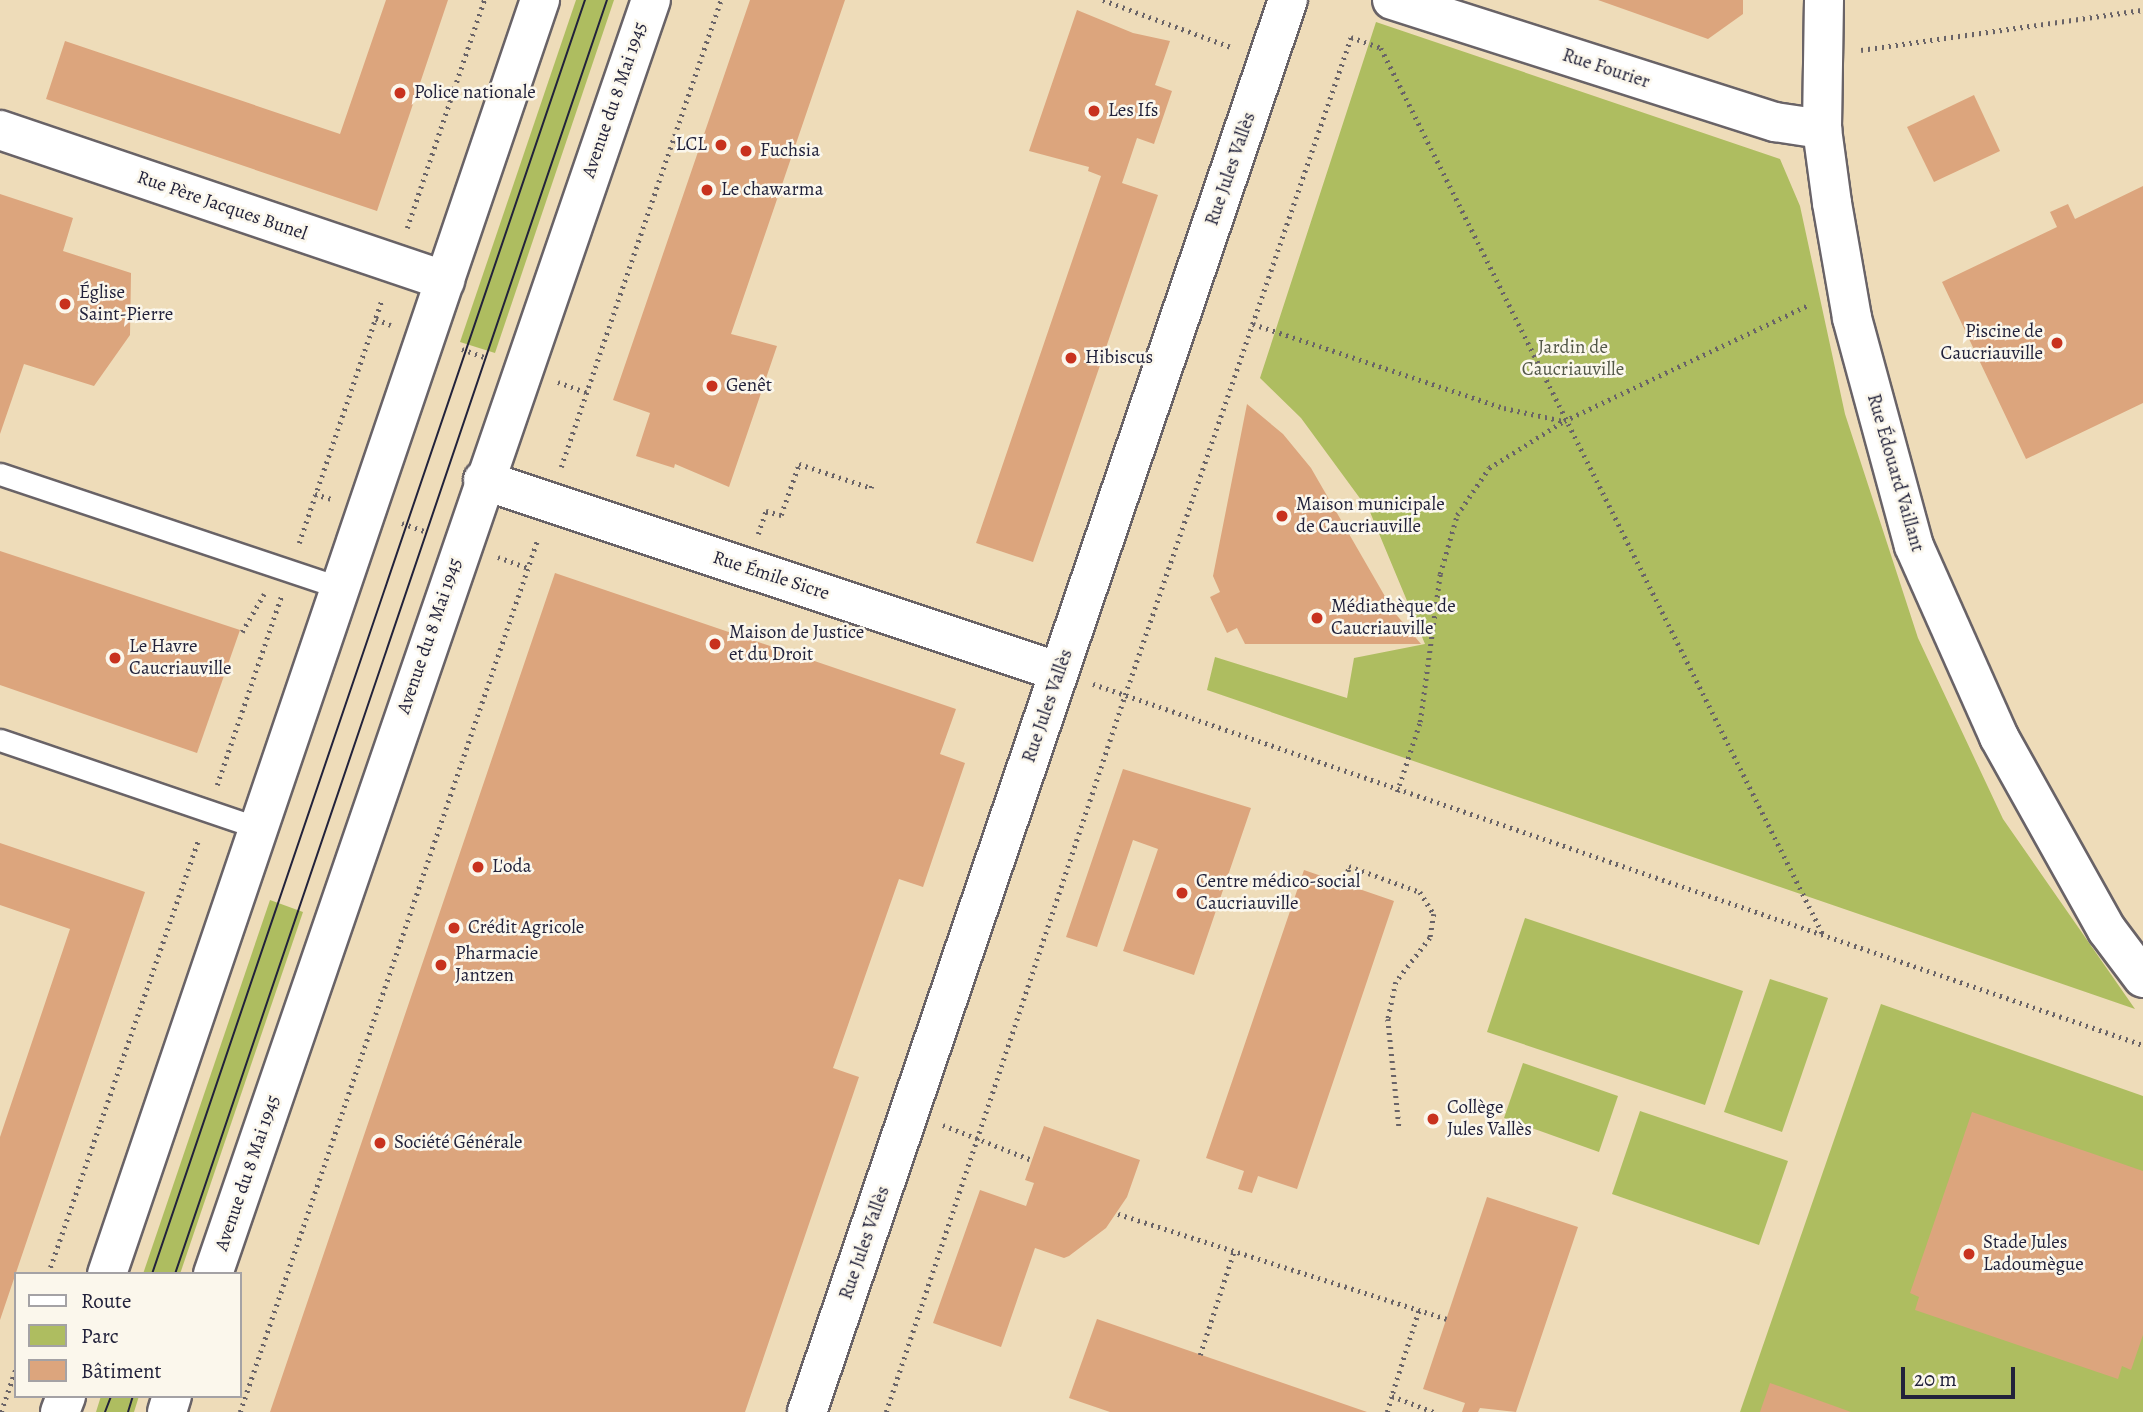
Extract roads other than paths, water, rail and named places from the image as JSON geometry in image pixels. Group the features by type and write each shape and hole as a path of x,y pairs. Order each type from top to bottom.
{"street":[{"path":"108,1272 256,827 368,512 540,0"},
{"name":"Avenue du 8 Mai 1945","path":"215,1272 461,543 651,0"},
{"name":"Rue Jules Vallès","path":"807,1412 1288,0"},
{"name":"Rue Fourier","path":"1392,0 1775,122 1822,129"},
{"name":"Rue Édouard Vaillant","path":"1824,0 1822,129 1846,287 1914,547 1999,737 2107,930 2143,978"},
{"name":"Rue Père Jacques Bunel","path":"0,130 445,281"},
{"name":"Rue Émile Sicre","path":"483,480 1059,672"}],"lane":[{"path":"0,474 341,588"},
{"path":"0,740 256,827"}],"tram line":[{"path":"153,1272 585,0"},
{"path":"176,1272 607,0"},
{"path":"105,1412 110,1398"},
{"path":"128,1412 132,1398"}],"place":[{"name":"Police nationale","path":"400,93"},
{"name":"Les Ifs","path":"1094,111"},
{"name":"LCL","path":"721,145"},
{"name":"Fuchsia","path":"746,151"},
{"name":"Le chawarma","path":"707,190"},
{"name":"Église Saint-Pierre","path":"65,304"},
{"name":"Piscine de Caucriauville","path":"2057,343"},
{"name":"Hibiscus","path":"1071,358"},
{"name":"Genêt","path":"712,386"},
{"name":"Maison municipale de Caucriauville","path":"1282,516"},
{"name":"Médiathèque de Caucriauville","path":"1317,618"},
{"name":"Maison de Justice et du Droit","path":"715,644"},
{"name":"Le Havre Caucriauville","path":"115,658"},
{"name":"L'oda","path":"478,867"},
{"name":"Centre médico-social Caucriauville","path":"1182,893"},
{"name":"Crédit Agricole","path":"454,928"},
{"name":"Pharmacie Jantzen","path":"441,965"},
{"name":"Collège Jules Vallès","path":"1433,1119"},
{"name":"Société Générale","path":"380,1143"},
{"name":"Stade Jules Ladoumègue","path":"1969,1254"}],"park label":[{"name":"Jardin de Caucriauville","path":"1573,359"}]}
